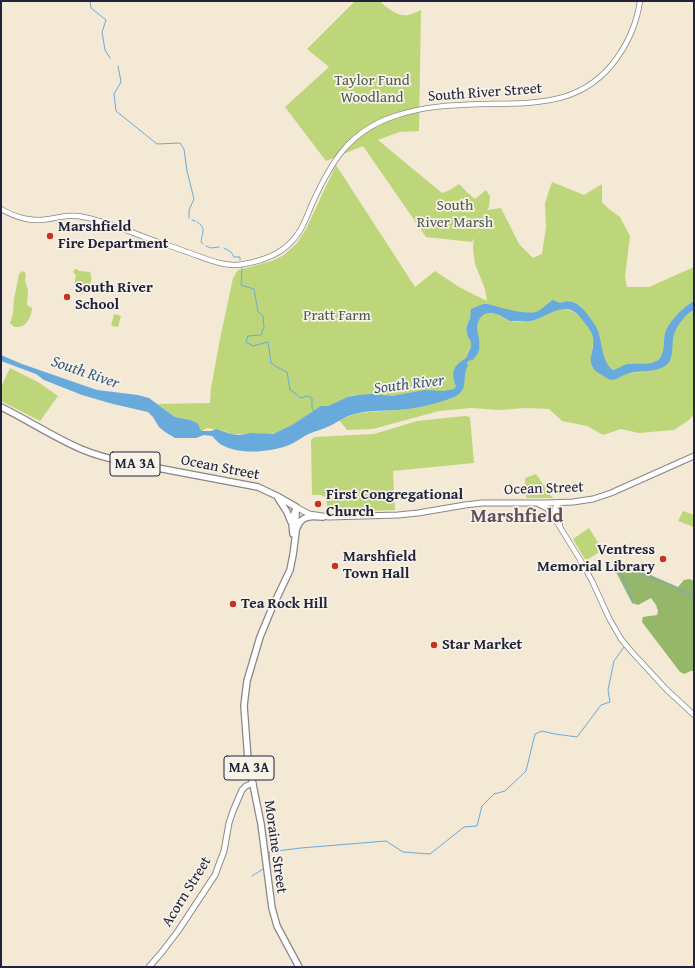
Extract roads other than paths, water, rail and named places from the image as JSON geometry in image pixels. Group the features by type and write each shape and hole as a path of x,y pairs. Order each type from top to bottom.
{"main road":[{"name":"Ocean Street","path":"1,407 71,444 102,456 126,462 258,487 309,514 323,517 398,515 482,503 557,503 584,501 611,493 694,456"},
{"name":"MA 3A","path":"277,496 287,512 292,524"},
{"path":"536,503 547,508 554,519"},
{"name":"Moraine Street","path":"295,542 292,518 296,507"},
{"name":"Moraine Street","path":"296,507 296,532 290,570 263,629 245,690 244,706 248,760 261,824 273,915 277,926 299,967"},
{"path":"296,532 300,522 305,518 313,516 323,517"},
{"name":"Acorn Street","path":"149,967 178,931 215,875 224,851 229,823 233,811 242,790 246,786 253,783"}],"street":[{"name":"South River Street","path":"1,209 17,217 28,220 41,220 67,216 88,218 230,265 242,264 266,258 283,249 292,242 299,233 326,174 341,152 361,133 372,126 394,117 433,107 543,102 555,100 577,92 600,77 621,52 637,18 640,1"},
{"path":"557,503 554,509 554,519 589,575 609,618 621,639 661,684 694,715"},
{"path":"557,503 560,527"}],"water":[{"path":"553,300 560,303 567,301 573,302 584,310 597,328 605,358 613,370 627,364 651,363 658,360 662,355 665,333 673,319 694,301 694,310 679,324 673,339 670,360 665,366 656,370 632,373 613,380 610,380 592,367 592,334 575,312 561,309 531,321 510,321 499,315 487,313 482,316 478,324 477,329 480,344 478,353 472,361 471,359 467,363 468,366 465,373 462,391 453,398 419,407 366,412 351,415 308,434 289,445 256,452 231,449 221,444 212,436 204,435 196,438 175,438 159,427 148,412 82,395 44,380 36,374 1,361 1,355 22,364 97,390 138,395 149,398 175,417 197,423 202,431 211,431 216,429 239,435 252,433 273,434 292,425 321,406 328,406 347,397 371,394 392,396 425,390 444,391 454,389 456,386 453,376 454,369 467,357 471,346 466,329 471,309 483,304 488,304 513,310 533,312 540,310"}],"waterway":[{"path":"90,1 91,8 106,20 102,32 105,50 110,58"},
{"path":"118,66 121,82 114,94 116,111 157,144 180,143 184,149 187,171 194,199 189,210 189,218"},
{"path":"197,222 203,229 201,242 203,244"},
{"path":"206,246 211,248 219,247"},
{"path":"224,248 231,252 234,257 240,257 240,260"},
{"path":"242,267 241,285 254,289 258,312 263,316 264,327 261,335 248,336 246,342 253,346 268,342 271,363 287,372 290,390 300,398 307,396 312,398 312,408 314,411"},
{"path":"633,603 628,587 618,569 621,566 667,584 694,597"},
{"path":"270,867 269,852 386,841 403,852 430,854 464,827 477,826 482,806 494,794 505,791 526,771 535,734 542,731 577,737 601,705 610,702 608,690 614,661 624,647"},
{"path":"252,876 263,869"}],"place":[{"name":"Marshfield Fire Department","path":"50,236"},
{"name":"South River School","path":"67,297"},
{"name":"First Congregational Church","path":"318,504"},
{"name":"Ventress Memorial Library","path":"663,559"},
{"name":"Marshfield Town Hall","path":"335,566"},
{"name":"Tea Rock Hill","path":"233,604"},
{"name":"Star Market","path":"434,645"}],"district":[{"name":"Marshfield","path":"517,517"}],"park label":[{"name":"Taylor Fund Woodland","path":"372,90"},
{"name":"South River Marsh","path":"455,214"},
{"name":"Pratt Farm","path":"337,316"}],"water label":[{"name":"South River","path":"85,373"},
{"name":"South River","path":"409,385"}]}
